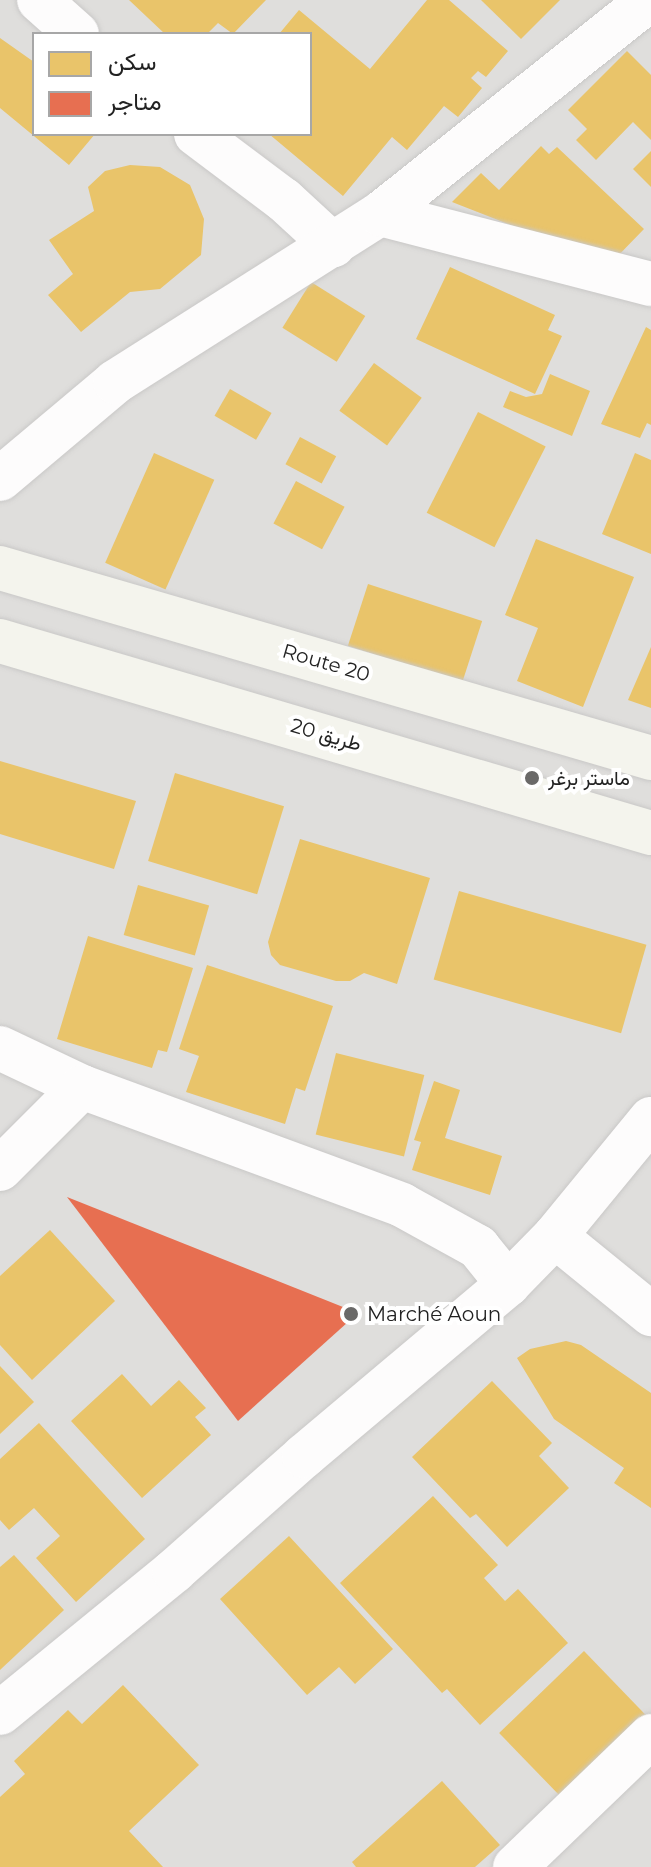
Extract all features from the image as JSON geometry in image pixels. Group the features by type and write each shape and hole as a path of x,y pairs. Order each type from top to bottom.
{"main road":[{"name":"Route 20","path":"0,568 651,758"},
{"name":"طريق 20","path":"0,641 651,833"}],"street":[{"path":"39,0 75,32"},
{"path":"0,479 115,382 380,214 649,0"},
{"path":"199,136 284,200 333,245"},
{"path":"380,214 651,284"},
{"path":"0,1048 82,1087 402,1205 478,1247 508,1284"},
{"path":"0,1169 82,1087"},
{"path":"0,1713 174,1571 304,1456 508,1284 555,1236 651,1119"},
{"path":"555,1236 651,1314"},
{"path":"515,1867 651,1736"}],"shaded area":[{"path":"0,0 651,0 651,1867 0,1867"}],"building: سكن":[{"path":"129,0 266,0 235,32 218,23 209,32 163,32"},
{"path":"427,0 449,0 508,51 486,77 478,71 471,78 482,88 458,117 444,106 407,150 392,137 343,196 271,136 312,136 312,32 281,32 299,10 370,69"},
{"path":"481,0 560,0 521,39"},
{"path":"0,38 32,61 32,134 0,108"},
{"path":"627,51 651,75 651,140 633,122 596,160 576,140 587,129 568,110"},
{"path":"34,136 93,136 69,165"},
{"path":"541,146 549,154 557,147 644,229 610,264 452,202 481,173 499,190"},
{"path":"651,151 651,187 633,169"},
{"path":"130,165 160,167 190,185 204,219 201,255 160,289 130,292 81,332 48,295 73,274 49,240 94,211 88,187 105,171"},
{"path":"450,267 555,315 548,330 562,336 535,394 416,339"},
{"path":"311,282 365,316 337,362 282,328"},
{"path":"646,327 651,330 651,425 647,423 640,438 601,424"},
{"path":"374,363 422,398 387,445 339,411"},
{"path":"550,374 590,391 572,436 503,407 510,391 526,397 542,394"},
{"path":"230,389 272,413 256,440 214,416"},
{"path":"478,412 546,447 494,547 427,513"},
{"path":"300,437 336,456 322,484 285,464"},
{"path":"154,453 214,480 165,589 105,563"},
{"path":"635,453 651,460 651,554 602,534"},
{"path":"296,481 345,507 322,549 273,523"},
{"path":"536,539 634,577 583,707 517,681 538,628 505,615"},
{"path":"368,584 482,621 462,683 348,646"},
{"path":"651,647 651,708 628,700"},
{"path":"0,761 136,801 114,869 0,834"},
{"path":"175,773 284,806 257,894 148,861"},
{"path":"300,839 430,878 397,984 364,973 350,981 336,981 280,965 271,955 268,942"},
{"path":"138,885 209,905 195,955 124,935"},
{"path":"459,891 646,945 621,1033 434,979"},
{"path":"88,936 193,968 167,1052 158,1050 152,1068 57,1039"},
{"path":"207,965 333,1006 305,1091 296,1088 285,1124 186,1092 199,1056 179,1049"},
{"path":"336,1053 424,1075 404,1157 316,1135"},
{"path":"434,1081 460,1090 445,1138 502,1156 490,1195 412,1170 421,1142 414,1140"},
{"path":"50,1230 115,1301 32,1380 0,1345 0,1276"},
{"path":"566,1341 581,1345 651,1393 651,1508 614,1483 624,1468 554,1419 517,1358 530,1349"},
{"path":"0,1366 34,1402 0,1434"},
{"path":"122,1374 151,1406 179,1380 206,1408 195,1417 211,1435 142,1498 71,1421"},
{"path":"492,1381 552,1443 539,1456 569,1488 507,1547 476,1514 470,1518 412,1457"},
{"path":"39,1423 145,1539 76,1602 36,1558 60,1536 34,1508 9,1530 0,1520 0,1459"},
{"path":"433,1496 498,1565 484,1578 505,1601 518,1589 568,1643 480,1725 447,1689 442,1693 340,1583"},
{"path":"289,1536 393,1649 355,1684 339,1667 307,1695 220,1599"},
{"path":"14,1555 64,1610 0,1670 0,1567"},
{"path":"584,1651 649,1718 564,1800 499,1733"},
{"path":"123,1685 199,1765 129,1831 163,1867 0,1867 0,1797 25,1774 14,1761 68,1710 82,1724"},
{"path":"442,1781 500,1845 475,1867 356,1867 352,1862"}],"building: متاجر":[{"path":"67,1197 358,1313 238,1421"}],"place":[{"name":"ماستر برغر","path":"532,778"},
{"name":"Marché Aoun","path":"351,1314"}]}
